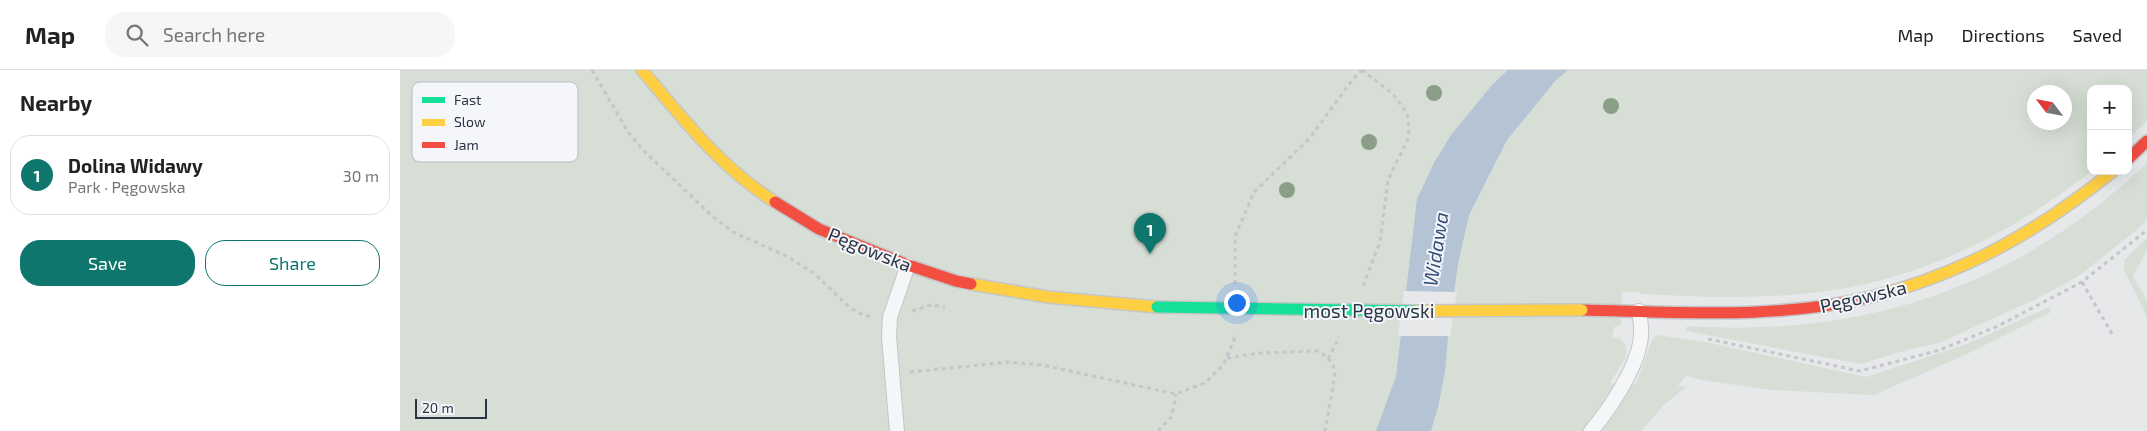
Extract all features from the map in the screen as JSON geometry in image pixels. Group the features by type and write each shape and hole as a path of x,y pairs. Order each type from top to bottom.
{"main road":[{"name":"Pęgowska","path":"642,70 699,139 722,162 768,197 820,229 908,265 956,281 1039,296 1157,307"},
{"path":"2132,155 2147,141"},
{"name":"Pęgowska","path":"1582,310 1765,311 1814,308 1900,290 1943,276 2015,242 2078,202 2108,175"},
{"name":"most Pęgowski","path":"1157,307 1344,311 1582,310"}],"lane":[{"path":"897,431 889,337 890,317 908,265"},
{"path":"1591,431 1625,385 1641,331 1640,310"}],"path":[{"path":"592,70 628,132 644,151 712,216 733,232 786,256 814,273 849,307 863,315 881,319 890,317"},
{"path":"1254,192 1308,139 1353,79 1362,70 1393,94 1407,113 1408,139 1388,180 1380,242 1362,289"},
{"path":"1700,338 1860,371 1940,350 1998,326 2082,282 2147,230"},
{"path":"2082,282 2112,334"},
{"path":"1328,359 1341,332"},
{"path":"1227,358 1260,353 1317,351 1328,359 1332,364 1335,375 1325,431"},
{"path":"893,374 1009,362 1042,365 1176,394 1172,416 1158,431"}],"shaded area":[{"path":"400,70 2147,70 2147,121 2132,135 2132,85 2087,85 2087,175 2028,216 1960,252 1888,278 1850,287 1811,293 1726,297 1622,292 1621,325 1615,326 1612,337 1619,338 1626,345 1626,357 1610,383 1636,384 1651,343 1654,337 1658,335 1710,343 1866,377 1967,344 2049,307 2051,312 1967,354 1874,395 1772,390 1686,376 1678,386 1686,387 1665,404 1641,431 400,431"},
{"path":"2147,163 2147,219 2137,230 2077,277 2036,299 1939,343 1860,364 1686,331 1687,326 1752,328 1815,323 1876,312 1935,296 1991,272 2045,242 2097,206"},
{"path":"2147,238 2147,250 2133,276 2147,300 2147,317 2124,270 2124,260"}],"water":[{"name":"Widawa","path":"1508,70 1568,70 1556,80 1507,140 1469,215 1458,264 1445,372 1431,431 1376,431 1396,376 1417,199 1434,163 1451,135 1492,85"}],"pier":[{"path":"1404,291 1457,292 1450,336 1398,336"}],"traffic: slow":[{"path":"642,70 720,158 737,174 775,202"},
{"path":"1875,296 1941,275 2001,247 2058,212 2108,175"},
{"path":"971,284 1048,297 1157,307"},
{"path":"1416,311 1582,310"}],"traffic: jam":[{"path":"2132,155 2147,141"},
{"path":"775,202 819,229 908,265 971,284"},
{"path":"1582,310 1692,313 1766,312 1839,304 1875,296"}],"traffic: fast":[{"path":"1157,307 1416,311"}],"place":[{"name":"Dolina Widawy","path":"1150,254"}]}
